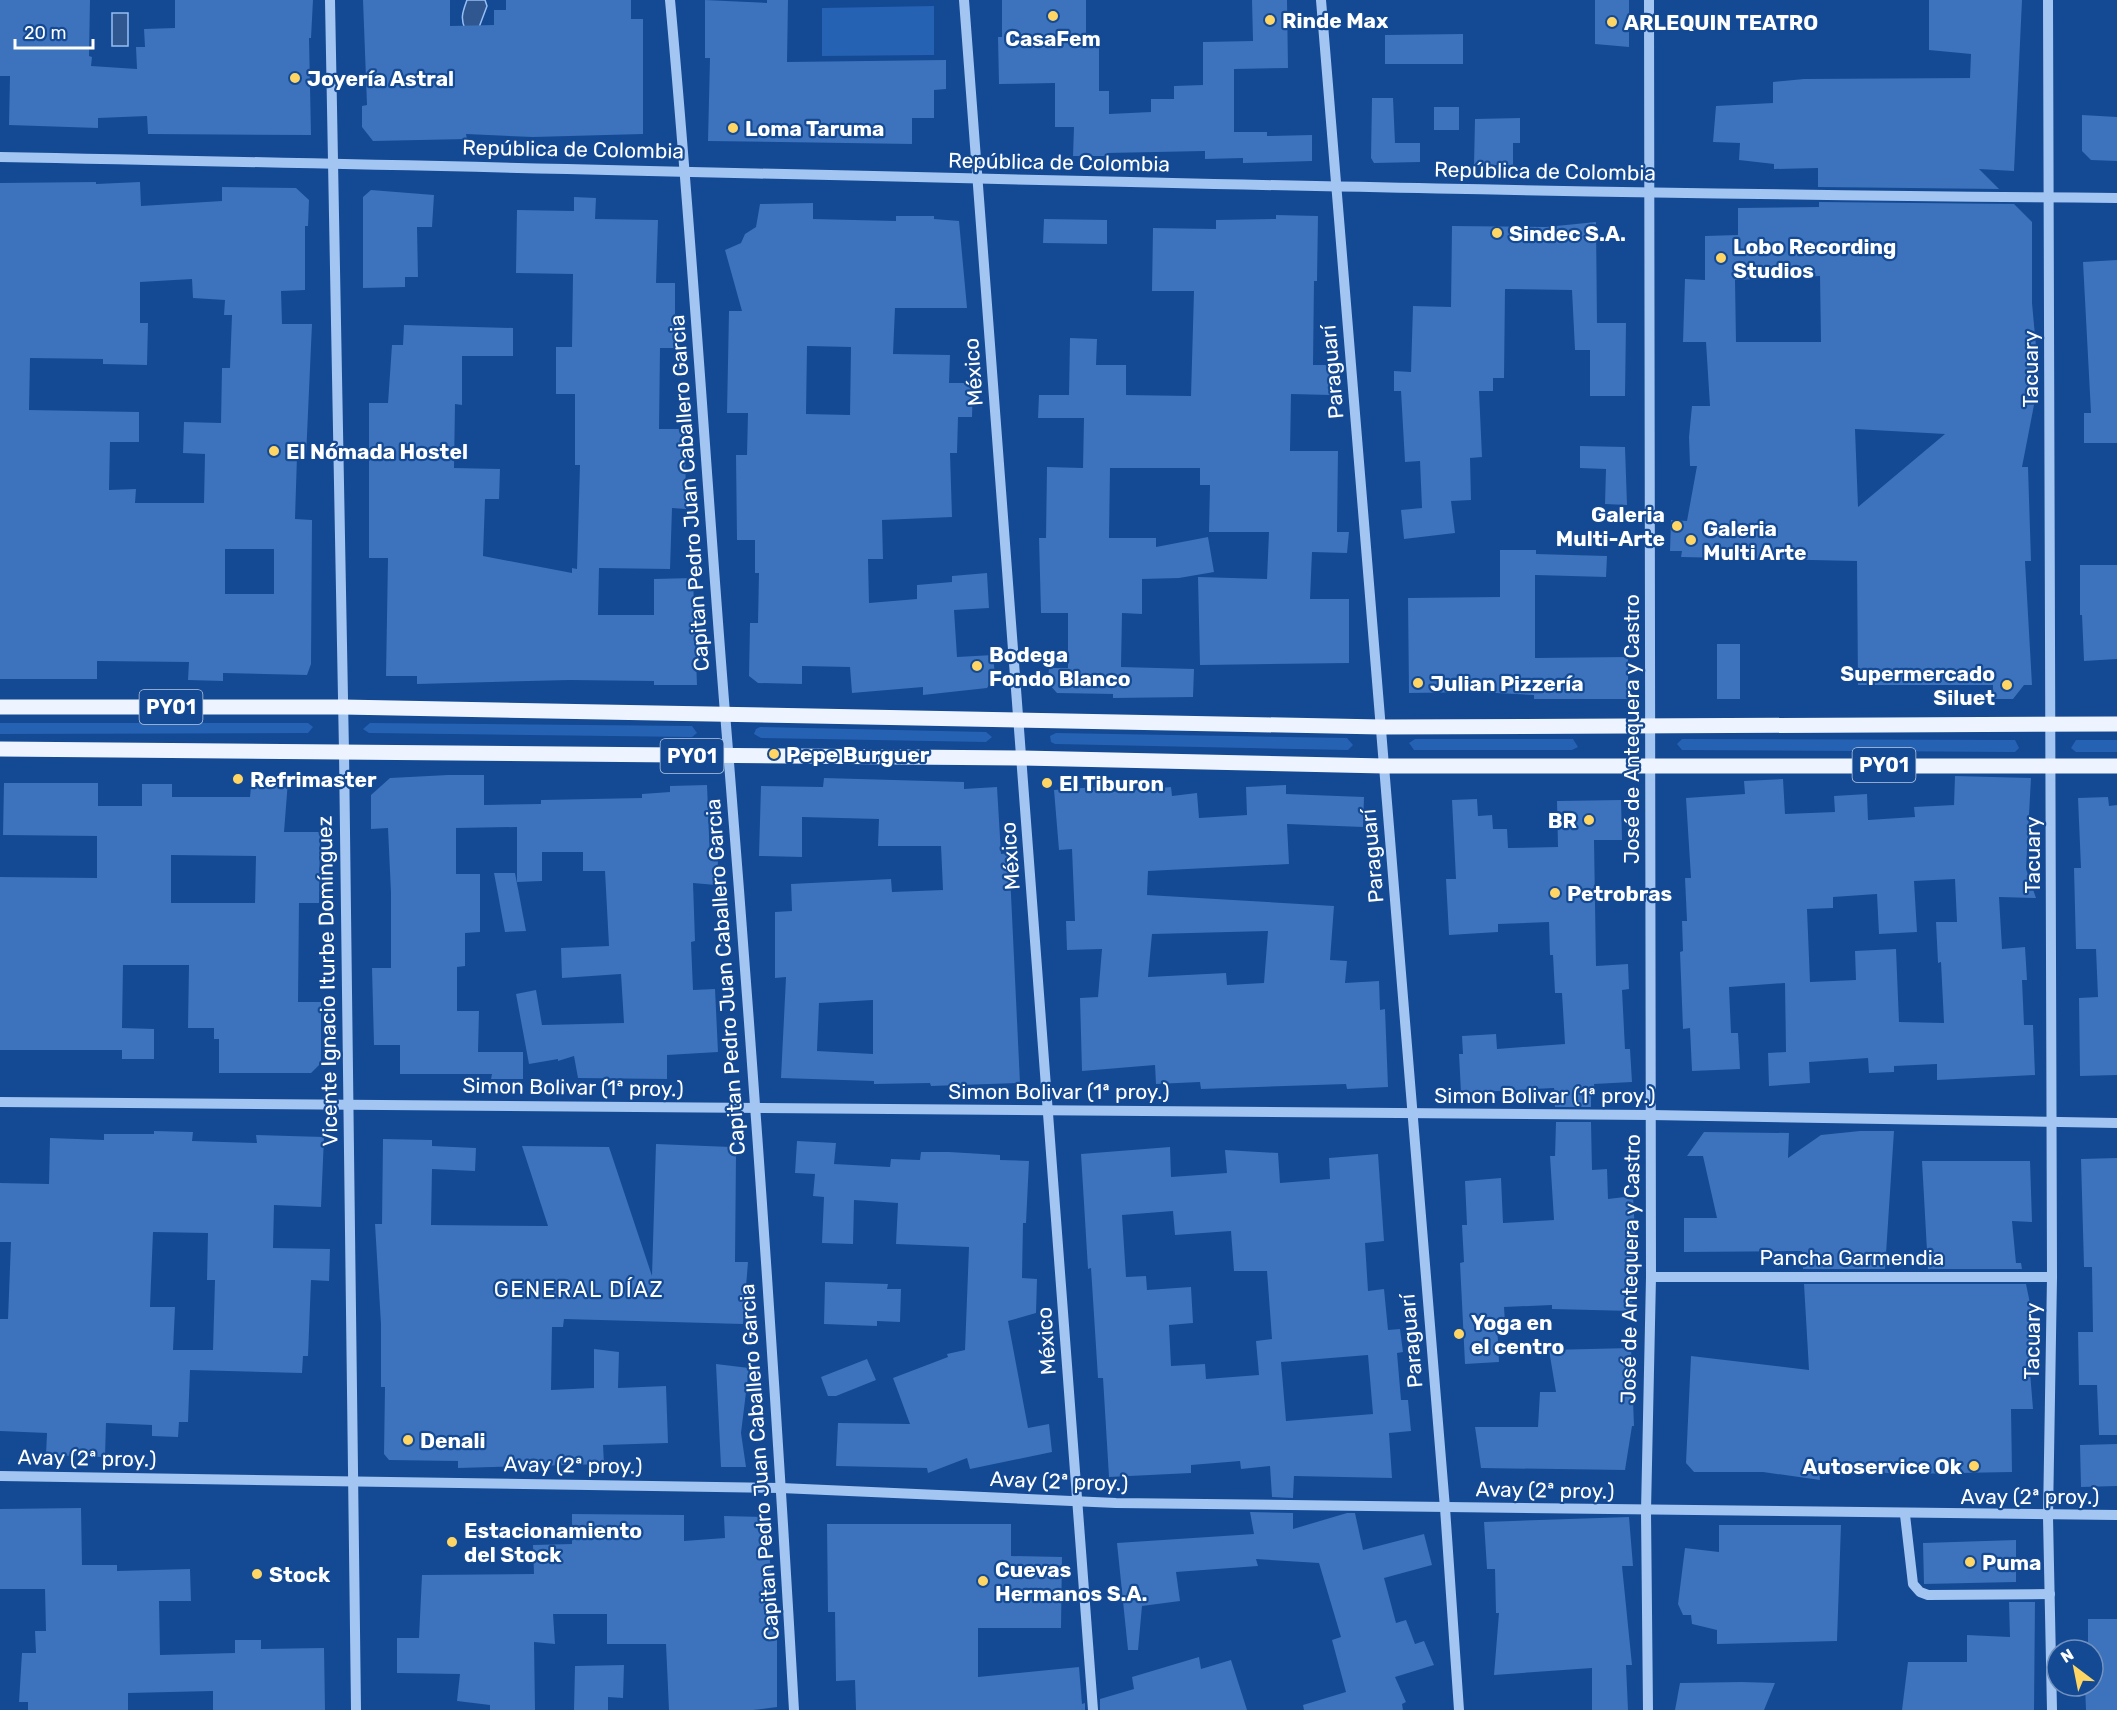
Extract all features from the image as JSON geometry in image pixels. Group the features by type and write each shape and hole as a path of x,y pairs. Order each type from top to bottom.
{"main road":[{"name":"PY01","path":"0,707 343,707 1381,727 2117,724"},
{"name":"PY01","path":"0,749 1023,758 1384,766 1650,764 2117,766"}],"street":[{"name":"Vicente Ignacio Iturbe Domínguez","path":"330,0 344,752 356,1710"},
{"name":"Capitan Pedro Juan Caballero Garcia","path":"670,0 686,170 729,757 781,1488 794,1710"},
{"name":"México","path":"964,0 1023,758 1093,1710"},
{"name":"Paraguarí","path":"1321,0 1445,1508 1459,1710"},
{"name":"José de Antequera y Castro","path":"1648,1710 1647,1511 1651,1277 1649,0"},
{"name":"Tacuary","path":"2048,0 2052,1123 2048,1516 2052,1710"},
{"name":"República de Colombia","path":"0,157 686,170 977,181 1649,193 2117,198"},
{"name":"Simon Bolivar (1ª proy.)","path":"0,1102 1651,1115 2117,1123"},
{"name":"Pancha Garmendia","path":"1651,1277 2052,1277"},
{"name":"Avay (2ª proy.)","path":"0,1476 781,1488 1078,1503 1905,1515 2117,1515"},
{"path":"1905,1515 1913,1584 1920,1592 1928,1595 2050,1594"}],"shaded area":[{"path":"467,0 485,0 487,6 478,30 465,29 463,25"},
{"path":"934,6 934,55 822,56 822,8"},
{"path":"112,13 128,13 128,46 112,46"},
{"path":"0,723 308,723 313,727 308,733 0,734"},
{"path":"370,723 692,726 697,733 692,737 369,733 363,729"},
{"path":"760,727 986,732 992,737 986,742 761,738 754,734"},
{"path":"1056,733 1347,738 1353,745 1348,750 1055,744 1051,742 1050,736"},
{"path":"1415,739 1573,739 1578,747 1572,750 1414,750 1409,743"},
{"path":"1682,739 2015,740 2019,748 2015,752 1682,750 1677,744"},
{"path":"2076,740 2117,740 2117,752 2076,752 2071,748"}],"building":[{"path":"0,0 90,0 89,56 92,57 91,66 137,69 136,47 145,47 144,29 175,28 175,0 313,0 311,38 309,38 311,135 148,134 147,116 98,118 98,128 9,125 10,76 0,76"},
{"path":"363,0 450,0 450,26 494,25 494,10 506,10 506,0 631,0 631,19 643,19 643,134 533,137 466,134 467,139 373,141 362,127 362,106 367,105"},
{"path":"705,0 767,3 767,0 788,0 787,62 946,60 946,89 934,90 934,118 912,118 912,144 708,141 710,58 705,58"},
{"path":"1002,0 1086,0 1086,35 1099,35 1099,91 1109,91 1109,114 1151,112 1151,99 1174,99 1174,86 1203,85 1203,42 1253,41 1252,0 1287,0 1288,68 1234,69 1234,132 1267,132 1267,136 1312,135 1312,161 1243,163 1243,158 1205,159 1205,151 1073,156 1074,127 1055,127 1055,83 999,84 998,37 1002,37"},
{"name":"ARLEQUIN TEATRO","path":"1595,0 1629,0 1629,47 1595,44"},
{"path":"1929,0 2022,0 2014,171 1979,169 1999,189 1818,187 1818,168 1774,169 1774,164 1739,160 1740,143 1713,142 1716,106 1773,103 1773,82 1804,79 1970,78 1971,54 1929,50"},
{"path":"1463,34 1463,64 1385,64 1385,35"},
{"path":"1372,98 1393,98 1395,143 1420,143 1420,162 1374,163 1371,158"},
{"path":"1434,107 1459,107 1459,130 1434,130"},
{"path":"2082,115 2117,117 2117,161 2091,160 2082,151"},
{"path":"1520,118 1520,143 1513,143 1513,165 1474,165 1475,119"},
{"path":"140,182 141,206 222,201 222,187 296,188 309,200 308,226 305,226 305,290 281,291 282,324 312,324 306,457 297,456 295,519 312,520 311,664 307,675 223,673 223,681 188,680 189,662 97,661 97,679 0,679 0,183","holes":["192,279 193,298 225,300 224,315 232,315 230,368 222,368 221,423 184,422 183,453 205,454 204,503 135,503 136,489 109,490 110,442 139,442 139,412 29,410 30,358 103,359 103,364 147,365 148,323 140,323 140,282","225,549 274,549 274,594 225,594"]},
{"path":"371,190 434,195 432,227 417,227 418,277 405,277 405,287 363,288 363,197"},
{"path":"574,197 596,198 595,219 658,220 656,283 675,283 675,314 679,318 679,348 660,348 659,429 685,429 686,509 672,508 670,569 599,568 598,615 654,615 654,579 693,578 697,685 654,685 654,681 570,680 417,684 417,676 386,676 388,558 369,558 369,403 388,403 392,345 403,345 404,325 513,328 513,356 462,356 462,405 455,404 454,468 500,469 499,499 485,499 483,556 572,573 572,568 577,569 580,465 575,465 575,394 556,394 556,347 572,347 573,274 516,273 517,210 574,211"},
{"path":"1819,202 2014,204 2032,222 2032,303 2039,379 2022,467 2028,467 2031,561 2025,561 2032,685 2024,685 2013,699 1993,699 1993,685 1858,685 1857,561 1681,557 1682,551 1670,551 1671,520 1687,521 1697,466 1690,466 1689,437 1692,406 1710,406 1706,342 1683,342 1685,279 1705,280 1705,236 1738,235 1738,208 1819,207","holes":["1820,276 1821,342 1736,342 1735,280","1855,429 1945,434 1858,507"]},
{"path":"813,203 813,219 896,221 896,216 934,216 934,219 959,221 967,308 895,308 893,354 950,355 949,383 973,383 972,417 958,417 957,453 950,453 952,517 882,520 883,559 868,559 869,603 917,599 917,585 952,582 952,576 987,573 989,608 954,610 957,657 993,655 995,676 987,688 923,695 923,687 852,693 850,667 802,666 802,684 758,683 749,676 750,623 758,623 759,573 755,573 755,540 737,540 736,455 747,455 748,413 727,413 729,311 742,311 725,250 741,243 745,234 756,227 760,204","holes":["807,346 851,347 850,415 806,414"]},
{"path":"1276,215 1318,216 1317,281 1314,281 1313,365 1330,365 1330,395 1291,394 1290,451 1338,451 1337,532 1349,532 1347,553 1312,552 1310,599 1349,599 1349,663 1200,665 1198,577 1267,579 1269,532 1209,532 1210,485 1200,485 1200,468 1110,468 1109,538 1156,538 1156,547 1208,537 1214,572 1179,578 1142,579 1142,614 1122,613 1121,667 1194,669 1193,697 1113,698 1113,694 1057,693 1048,683 1049,668 1068,668 1068,613 1041,613 1039,538 1046,538 1047,467 1083,468 1084,418 1038,418 1039,395 1069,395 1070,338 1097,339 1096,365 1126,365 1126,395 1191,396 1194,291 1152,291 1153,228 1216,229 1216,220 1276,219"},
{"path":"1044,219 1107,220 1107,244 1043,243"},
{"path":"1596,222 1597,323 1626,323 1625,396 1590,396 1590,350 1575,350 1572,290 1505,289 1504,378 1493,378 1493,391 1479,391 1482,457 1470,458 1471,500 1451,501 1455,533 1404,539 1401,510 1422,508 1420,461 1405,462 1401,391 1394,391 1394,371 1411,372 1413,306 1451,307 1452,226 1546,227"},
{"path":"2117,260 2117,443 2084,443 2084,413 2091,413 2083,262"},
{"path":"1580,446 1625,447 1627,505 1605,504 1606,469 1580,468"},
{"path":"1500,550 1536,550 1536,554 1607,556 1606,577 1535,575 1535,658 1628,657 1628,699 1534,699 1534,695 1476,692 1409,693 1408,598 1500,597"},
{"path":"2080,565 2117,565 2117,659 2084,661 2082,615 2080,615"},
{"path":"1717,644 1740,644 1740,699 1717,699"},
{"path":"484,775 484,805 541,804 541,800 642,798 642,794 670,792 670,786 707,785 710,860 718,861 716,885 693,883 695,941 691,942 693,990 715,989 718,1052 667,1055 667,1079 578,1078 574,1056 558,1061 558,1059 529,1064 516,994 536,990 542,1025 624,1023 621,974 562,978 561,948 609,946 605,871 583,871 583,852 542,852 542,881 517,882 517,827 456,828 456,874 480,874 480,932 465,933 465,966 457,967 457,1011 479,1011 478,1052 523,1052 523,1079 491,1079 492,1074 400,1074 400,1045 374,1045 372,968 391,968 391,893 388,828 371,829 371,795 390,778"},
{"path":"1955,776 2031,778 2026,869 2036,898 1999,897 2002,949 2025,947 2027,980 2022,980 2024,1025 2033,1025 2035,1075 1937,1080 1937,1064 1894,1066 1894,1072 1869,1073 1868,1058 1809,1062 1810,1083 1769,1086 1768,1053 1786,1052 1785,983 1729,987 1731,1033 1738,1033 1740,1069 1692,1071 1690,1028 1683,1029 1680,952 1683,951 1682,921 1687,921 1685,878 1691,878 1686,798 1745,794 1744,781 1783,779 1785,814 1835,812 1834,796 1867,794 1868,820 1915,817 1914,807 1954,805","holes":["1955,879 1957,922 1936,922 1938,963 1941,962 1944,1023 1899,1022 1896,949 1855,951 1856,980 1810,982 1807,909 1833,908 1833,897 1877,894 1879,934 1917,932 1914,881"]},
{"path":"252,777 288,781 284,832 320,832 319,903 299,903 298,1002 321,1002 321,1063 311,1073 219,1073 219,1039 214,1039 214,1028 188,1028 189,965 123,965 122,1028 154,1029 154,1059 122,1059 122,1050 0,1050 0,877 97,878 97,836 3,835 4,783 98,783 98,806 142,806 142,784 172,784 172,797 250,797","holes":["171,855 256,856 255,903 171,903"]},
{"path":"824,778 964,782 964,789 997,787 1001,854 1009,853 1020,1083 931,1086 930,1083 874,1084 874,1081 781,1078 786,977 775,978 775,912 792,911 791,884 891,879 892,892 943,890 941,846 878,846 879,819 802,817 802,857 759,856 761,786 823,787","holes":["873,1000 873,1054 817,1051 819,1003"]},
{"path":"1286,785 1286,794 1364,797 1363,827 1287,824 1289,864 1148,871 1147,895 1334,906 1330,960 1347,961 1345,983 1379,981 1380,1010 1385,1009 1388,1087 1347,1089 1346,1084 1201,1089 1200,1082 1156,1084 1155,1065 1082,1071 1080,998 1098,997 1102,949 1067,950 1066,921 1075,921 1072,849 1059,850 1054,790 1097,787 1098,793 1171,787 1172,796 1197,793 1199,818 1247,815 1246,787","holes":["1268,931 1264,983 1227,985 1226,973 1148,977 1152,934"]},
{"path":"2108,797 2109,806 2117,805 2117,1075 2080,1076 2079,998 2098,997 2096,949 2076,949 2074,868 2081,868 2078,798"},
{"path":"1477,799 1478,816 1492,815 1493,829 1507,829 1508,848 1558,847 1557,801 1621,800 1622,840 1594,840 1596,966 1628,964 1629,989 1622,990 1625,1049 1630,1049 1632,1082 1594,1084 1595,1094 1591,1094 1591,1107 1555,1107 1554,1088 1461,1093 1459,1054 1463,1054 1462,1036 1496,1034 1497,1049 1565,1044 1562,993 1555,993 1549,922 1498,924 1498,932 1449,935 1446,879 1456,879 1452,800"},
{"path":"494,873 515,873 526,931 505,932"},
{"path":"1556,1122 1591,1122 1592,1170 1607,1169 1608,1199 1633,1196 1635,1233 1632,1311 1552,1309 1552,1305 1504,1307 1505,1323 1497,1323 1499,1362 1465,1364 1460,1263 1464,1262 1462,1225 1467,1225 1465,1181 1501,1178 1503,1223 1554,1220 1550,1156 1555,1156"},
{"path":"154,1131 193,1132 192,1141 257,1143 256,1135 324,1137 321,1207 274,1205 273,1248 330,1249 329,1281 311,1280 308,1356 303,1356 302,1373 190,1370 188,1422 179,1422 178,1437 152,1436 152,1425 106,1423 105,1457 46,1455 47,1433 0,1431 0,1319 8,1319 11,1242 0,1242 0,1183 49,1184 50,1138 104,1140 104,1134 154,1134","holes":["153,1232 208,1233 207,1280 215,1280 213,1350 173,1350 175,1307 150,1307"]},
{"path":"1860,1131 1894,1131 1885,1269 1803,1269 1802,1251 1684,1252 1684,1218 1717,1218 1703,1156 1687,1156 1704,1132 1789,1133 1788,1158 1821,1135"},
{"path":"383,1139 432,1140 432,1146 476,1148 475,1171 432,1169 431,1225 548,1226 522,1146 609,1147 652,1276 656,1144 731,1147 736,1155 735,1262 748,1262 743,1324 564,1319 563,1327 552,1327 551,1390 594,1388 594,1349 619,1352 618,1388 666,1386 668,1443 603,1445 604,1464 458,1468 458,1461 389,1460 384,1454 385,1387 381,1387 381,1324 375,1224 382,1224"},
{"path":"797,1141 836,1143 834,1164 890,1167 891,1159 920,1160 921,1152 1000,1155 1000,1160 1029,1161 1026,1223 1023,1223 1022,1278 1037,1279 1036,1313 1008,1321 1028,1428 1049,1424 1052,1452 970,1469 967,1458 928,1473 927,1468 836,1466 838,1423 910,1424 893,1378 948,1357 947,1354 965,1350 969,1247 896,1244 898,1203 854,1200 853,1244 822,1243 824,1197 813,1196 815,1174 795,1173"},
{"path":"1170,1147 1171,1177 1227,1173 1225,1150 1278,1153 1280,1183 1330,1179 1329,1158 1378,1154 1384,1241 1365,1243 1368,1291 1384,1289 1388,1330 1400,1329 1403,1352 1397,1353 1401,1400 1408,1400 1411,1431 1389,1433 1392,1478 1294,1476 1293,1498 1272,1497 1270,1466 1241,1469 1240,1461 1191,1465 1191,1473 1109,1477 1103,1378 1098,1378 1091,1268 1088,1269 1081,1154","holes":["1173,1211 1175,1235 1231,1231 1234,1271 1267,1271 1272,1339 1256,1341 1259,1375 1206,1379 1205,1364 1171,1366 1169,1325 1193,1323 1191,1287 1147,1290 1146,1276 1126,1277 1122,1215","1368,1355 1373,1414 1286,1421 1281,1362"]},
{"path":"2117,1158 2117,1435 2099,1435 2097,1385 2079,1385 2078,1332 2093,1332 2092,1267 2084,1267 2081,1159"},
{"path":"1922,1161 2030,1161 2032,1222 2012,1221 2016,1263 2021,1263 2022,1269 1928,1269"},
{"path":"825,1282 888,1284 887,1289 901,1289 900,1322 877,1321 877,1326 824,1324"},
{"path":"1804,1284 2026,1284 2032,1313 2033,1347 2028,1347 2033,1409 2011,1409 2012,1472 1905,1474 1819,1469 1820,1480 1763,1472 1694,1472 1686,1463 1691,1356 1809,1370"},
{"path":"1631,1348 1634,1426 1632,1426 1625,1470 1481,1468 1475,1427 1538,1427 1540,1392 1556,1392 1549,1350"},
{"path":"867,1359 876,1380 836,1396 828,1396 821,1377"},
{"path":"716,1364 749,1368 741,1433 746,1467 721,1467"},
{"path":"2117,1444 2117,1486 2081,1487 2080,1445"},
{"path":"81,1508 82,1565 117,1565 117,1571 190,1569 191,1601 159,1601 160,1655 235,1653 235,1640 261,1640 261,1649 324,1648 325,1710 213,1710 213,1691 128,1693 128,1710 28,1710 28,1702 19,1702 22,1653 36,1653 35,1631 46,1631 45,1589 0,1589 0,1509"},
{"path":"1250,1512 1293,1513 1293,1529 1347,1513 1355,1513 1363,1550 1424,1534 1432,1565 1384,1578 1396,1623 1406,1620 1415,1644 1424,1641 1434,1665 1395,1677 1406,1702 1402,1704 1403,1710 1304,1710 1303,1705 1346,1692 1332,1640 1341,1637 1319,1563 1256,1559 1258,1566 1176,1572 1180,1601 1142,1606 1138,1650 1128,1650 1117,1543 1254,1534"},
{"path":"572,1514 684,1515 684,1541 725,1538 724,1516 765,1517 777,1624 777,1707 753,1710 669,1710 666,1644 607,1644 607,1614 553,1614 555,1644 534,1642 535,1710 490,1710 490,1705 457,1701 460,1674 397,1673 397,1638 419,1638 422,1575 534,1574 533,1545 572,1544"},
{"path":"1629,1517 1633,1566 1622,1566 1632,1665 1626,1665 1628,1710 1592,1710 1592,1668 1494,1675 1499,1613 1496,1613 1495,1569 1487,1569 1484,1522"},
{"path":"827,1524 1011,1524 1011,1556 1062,1557 1061,1628 978,1628 978,1677 1079,1667 1082,1704 1085,1703 1085,1710 856,1710 855,1680 836,1681 835,1612 828,1612"},
{"path":"1719,1525 1841,1525 1837,1641 1717,1644 1717,1630 1692,1624 1691,1615 1683,1615 1678,1604 1685,1548 1719,1552"},
{"name":"Puma","path":"2016,1540 2016,1582 1924,1584 1923,1543"},
{"path":"2009,1602 2035,1602 2034,1710 1902,1710 1908,1662 1967,1662 1967,1635 2010,1637"},
{"path":"2088,1619 2117,1619 2117,1710 2086,1710 2086,1698 2105,1698 2105,1638 2088,1638"},
{"path":"1199,1657 1201,1669 1231,1660 1247,1710 1100,1710 1100,1699 1134,1689 1132,1677"},
{"path":"624,1665 623,1698 608,1697 608,1710 574,1710 575,1666"},
{"path":"1680,1683 1775,1683 1764,1710 1675,1710"}],"place":[{"name":"CasaFem","path":"1053,16"},
{"name":"Rinde Max","path":"1270,20"},
{"name":"ARLEQUIN TEATRO","path":"1612,22"},
{"name":"Joyería Astral","path":"295,78"},
{"name":"Loma Taruma","path":"733,128"},
{"name":"Sindec S.A.","path":"1497,233"},
{"name":"Lobo Recording Studios","path":"1721,258"},
{"name":"El Nómada Hostel","path":"274,451"},
{"name":"Galeria Multi-Arte","path":"1677,526"},
{"name":"Galeria Multi Arte","path":"1691,540"},
{"name":"Bodega Fondo Blanco","path":"977,666"},
{"name":"Julian Pizzería","path":"1418,683"},
{"name":"Supermercado Siluet","path":"2007,685"},
{"name":"Pepe Burguer","path":"774,754"},
{"name":"Refrimaster","path":"238,779"},
{"name":"El Tiburon","path":"1047,783"},
{"name":"BR","path":"1589,820"},
{"name":"Petrobras","path":"1555,893"},
{"name":"Yoga en el centro","path":"1459,1334"},
{"name":"Denali","path":"408,1440"},
{"name":"Autoservice Ok","path":"1974,1466"},
{"name":"Estacionamiento del Stock","path":"452,1542"},
{"name":"Puma","path":"1970,1562"},
{"name":"Stock","path":"257,1574"},
{"name":"Cuevas Hermanos S.A.","path":"983,1581"}],"district":[{"name":"GENERAL DÍAZ","path":"579,1289"}]}
